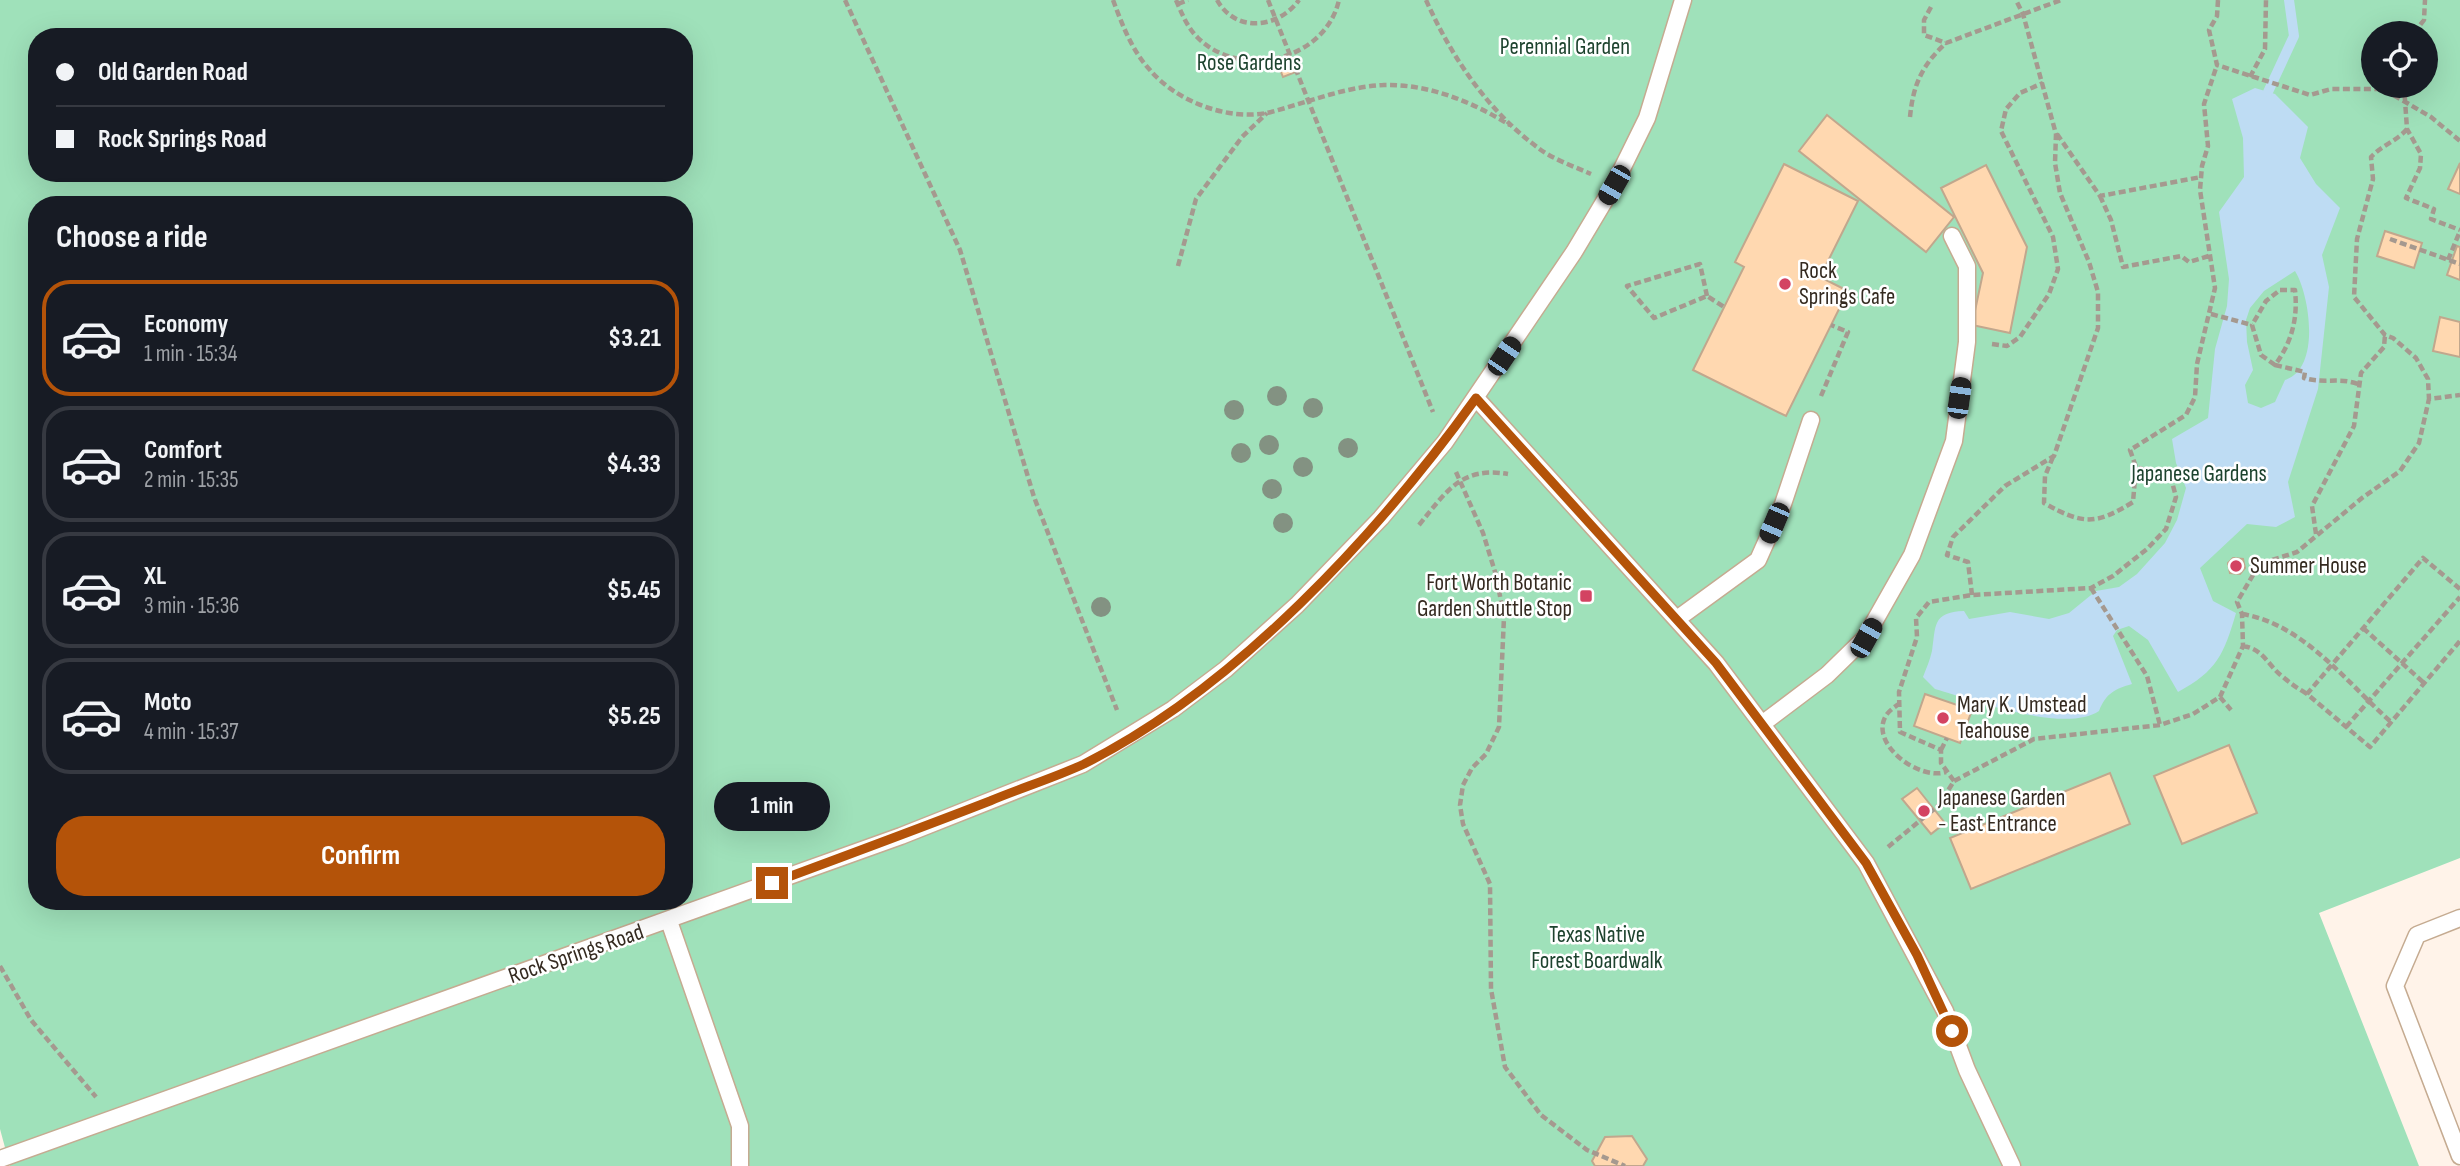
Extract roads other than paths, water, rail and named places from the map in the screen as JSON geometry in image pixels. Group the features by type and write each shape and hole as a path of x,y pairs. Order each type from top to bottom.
{"lane":[{"name":"Rock Springs Road","path":"0,1160 669,921 1083,764 1128,738 1226,669 1297,605 1381,518 1445,442 1574,252 1614,185 1647,118 1684,0"},
{"path":"1762,724 1827,675 1866,638 1912,555 1954,441 1967,342 1967,266 1952,236"},
{"path":"1476,398 1716,663 1866,863 1945,1011 1967,1070 2012,1166"},
{"path":"1677,620 1758,560 1783,504 1811,420"},
{"path":"2460,918 2417,935 2395,986 2460,1156"},
{"path":"669,921 740,1126 740,1166"}],"water":[{"path":"2255,88 2275,94 2308,127 2300,158 2316,184 2340,208 2322,255 2329,287 2318,389 2288,482 2295,517 2276,527 2247,524 2200,568 2213,601 2236,613 2217,660 2202,677 2178,692 2148,640 2129,626 2117,630 2113,636 2132,684 2112,693 2099,711 2084,717 2064,719 2018,713 1935,689 1923,677 1931,654 1935,628 1946,614 1964,611 1969,619 2010,612 2049,619 2069,613 2096,591 2119,587 2137,574 2165,543 2177,520 2186,488 2176,463 2172,439 2208,418 2215,349 2227,306 2229,279 2219,212 2244,177 2243,138 2232,99","holes":["2295,271 2305,297 2309,330 2304,362 2296,373 2285,380 2275,402 2261,408 2248,403 2245,385 2253,370 2246,320 2250,308 2264,291"]}],"waterway":[{"path":"2268,92 2294,36 2289,0"}],"place":[{"name":"Rock Springs Cafe","path":"1785,284"},
{"name":"Summer House","path":"2236,566"},
{"name":"Fort Worth Botanic Garden Shuttle Stop","path":"1586,596"},
{"name":"Mary K. Umstead Teahouse","path":"1943,718"},
{"name":"Japanese Garden - East Entrance","path":"1924,811"}],"park label":[{"name":"Perennial Garden","path":"1565,47"},
{"name":"Rose Gardens","path":"1249,63"},
{"name":"Japanese Gardens","path":"2199,474"},
{"name":"Texas Native Forest Boardwalk","path":"1597,948"}]}
